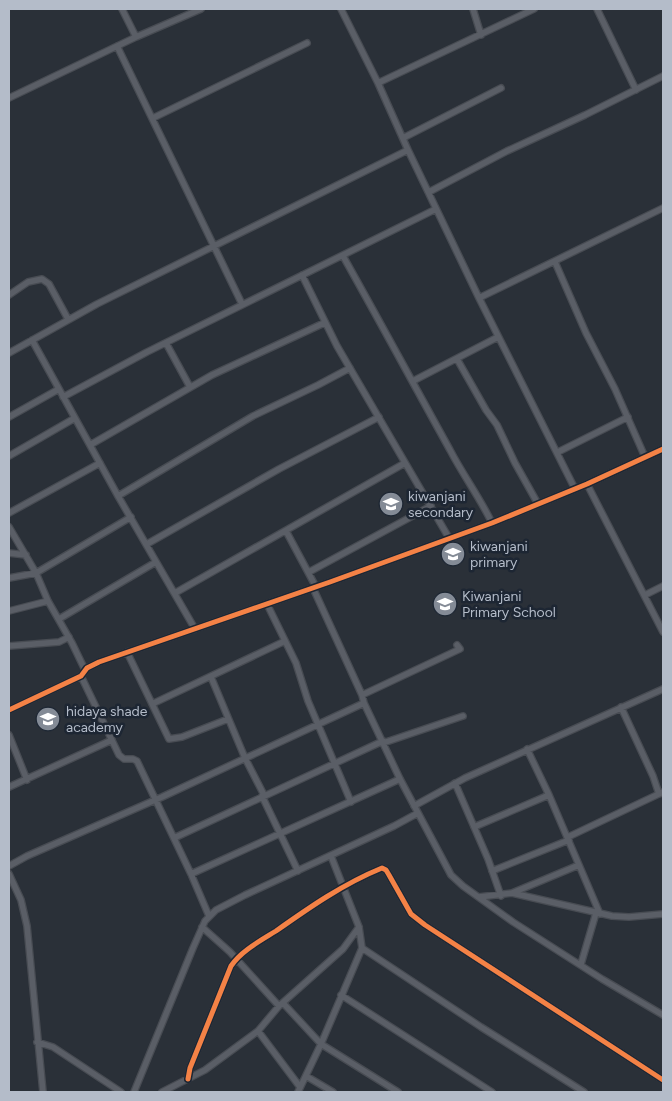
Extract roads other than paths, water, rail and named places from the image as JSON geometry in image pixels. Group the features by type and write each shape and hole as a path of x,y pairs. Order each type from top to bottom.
{"street":[{"path":"122,9 136,37"},
{"path":"9,98 136,37 201,9"},
{"path":"341,9 498,337 558,452 575,489"},
{"path":"473,9 481,35"},
{"path":"378,83 534,9"},
{"path":"597,9 636,90"},
{"path":"153,118 306,43"},
{"path":"118,46 242,304"},
{"path":"429,192 507,151 663,76"},
{"path":"403,138 501,88"},
{"path":"9,353 68,319 408,150"},
{"path":"479,298 663,208"},
{"path":"63,397 242,304 436,209"},
{"path":"343,256 492,523"},
{"path":"555,262 586,333 646,457"},
{"path":"302,275 324,323 449,538"},
{"path":"9,295 28,282 42,279 49,284 68,319"},
{"path":"90,445 190,387 293,336 324,323"},
{"path":"413,381 498,337"},
{"path":"32,340 118,496 195,629"},
{"path":"166,343 190,387"},
{"path":"457,359 486,410 497,425 538,504"},
{"path":"118,496 253,416 318,386 350,368"},
{"path":"9,417 59,390"},
{"path":"147,544 279,469 379,417"},
{"path":"558,452 628,417"},
{"path":"9,456 75,418"},
{"path":"9,710 81,676 85,670 93,665 492,523 587,484 663,449"},
{"path":"9,513 100,463"},
{"path":"175,594 406,463"},
{"path":"587,484 663,632"},
{"path":"309,572 431,506"},
{"path":"9,578 36,573 131,517"},
{"path":"9,527 36,573 48,601 85,670"},
{"path":"286,531 309,572 364,703 400,779 451,874 458,882 513,922 663,1015"},
{"path":"9,553 26,555"},
{"path":"59,619 156,562"},
{"path":"644,595 663,586"},
{"path":"9,611 48,601"},
{"path":"267,604 296,663 308,701 351,802"},
{"path":"9,646 59,642 69,637"},
{"path":"152,704 285,641"},
{"path":"362,695 460,649 456,645"},
{"path":"127,652 166,735 170,739 182,738 228,719"},
{"path":"81,676 122,758 135,759 137,761 209,916"},
{"path":"210,677 245,758 298,871"},
{"path":"414,806 455,783 663,689"},
{"path":"9,866 27,856 156,800 364,703"},
{"path":"492,872 568,839 661,793 621,707"},
{"path":"174,838 335,762 383,742 464,716"},
{"path":"9,735 27,780"},
{"path":"9,787 112,740"},
{"path":"527,750 549,795 598,914 580,964"},
{"path":"191,874 400,779"},
{"path":"455,783 501,896"},
{"path":"474,827 549,795"},
{"path":"134,1092 202,927 209,916 225,905 388,829 418,813"},
{"path":"258,1031 299,1090 362,948 359,927 331,856"},
{"path":"479,897 501,896 512,893 579,865"},
{"path":"188,1079 190,1068 231,966 236,960 322,898 380,869 384,869 411,914 425,925 663,1080"},
{"path":"9,874 21,900 27,926 43,1092"},
{"path":"512,893 598,914 630,917 663,914"},
{"path":"202,927 222,944 321,1044 398,1092"},
{"path":"162,1092 221,1059 258,1031 281,1005 342,949 359,927"},
{"path":"362,948 481,1027 584,1092"},
{"path":"341,995 492,1092"},
{"path":"37,1042 53,1048 121,1092"},
{"path":"306,1076 334,1092"}],"place":[{"name":"kiwanjani secondary","path":"391,504"},
{"name":"kiwanjani primary","path":"453,554"},
{"name":"Kiwanjani Primary School","path":"445,604"},
{"name":"hidaya shade academy","path":"48,719"}]}
